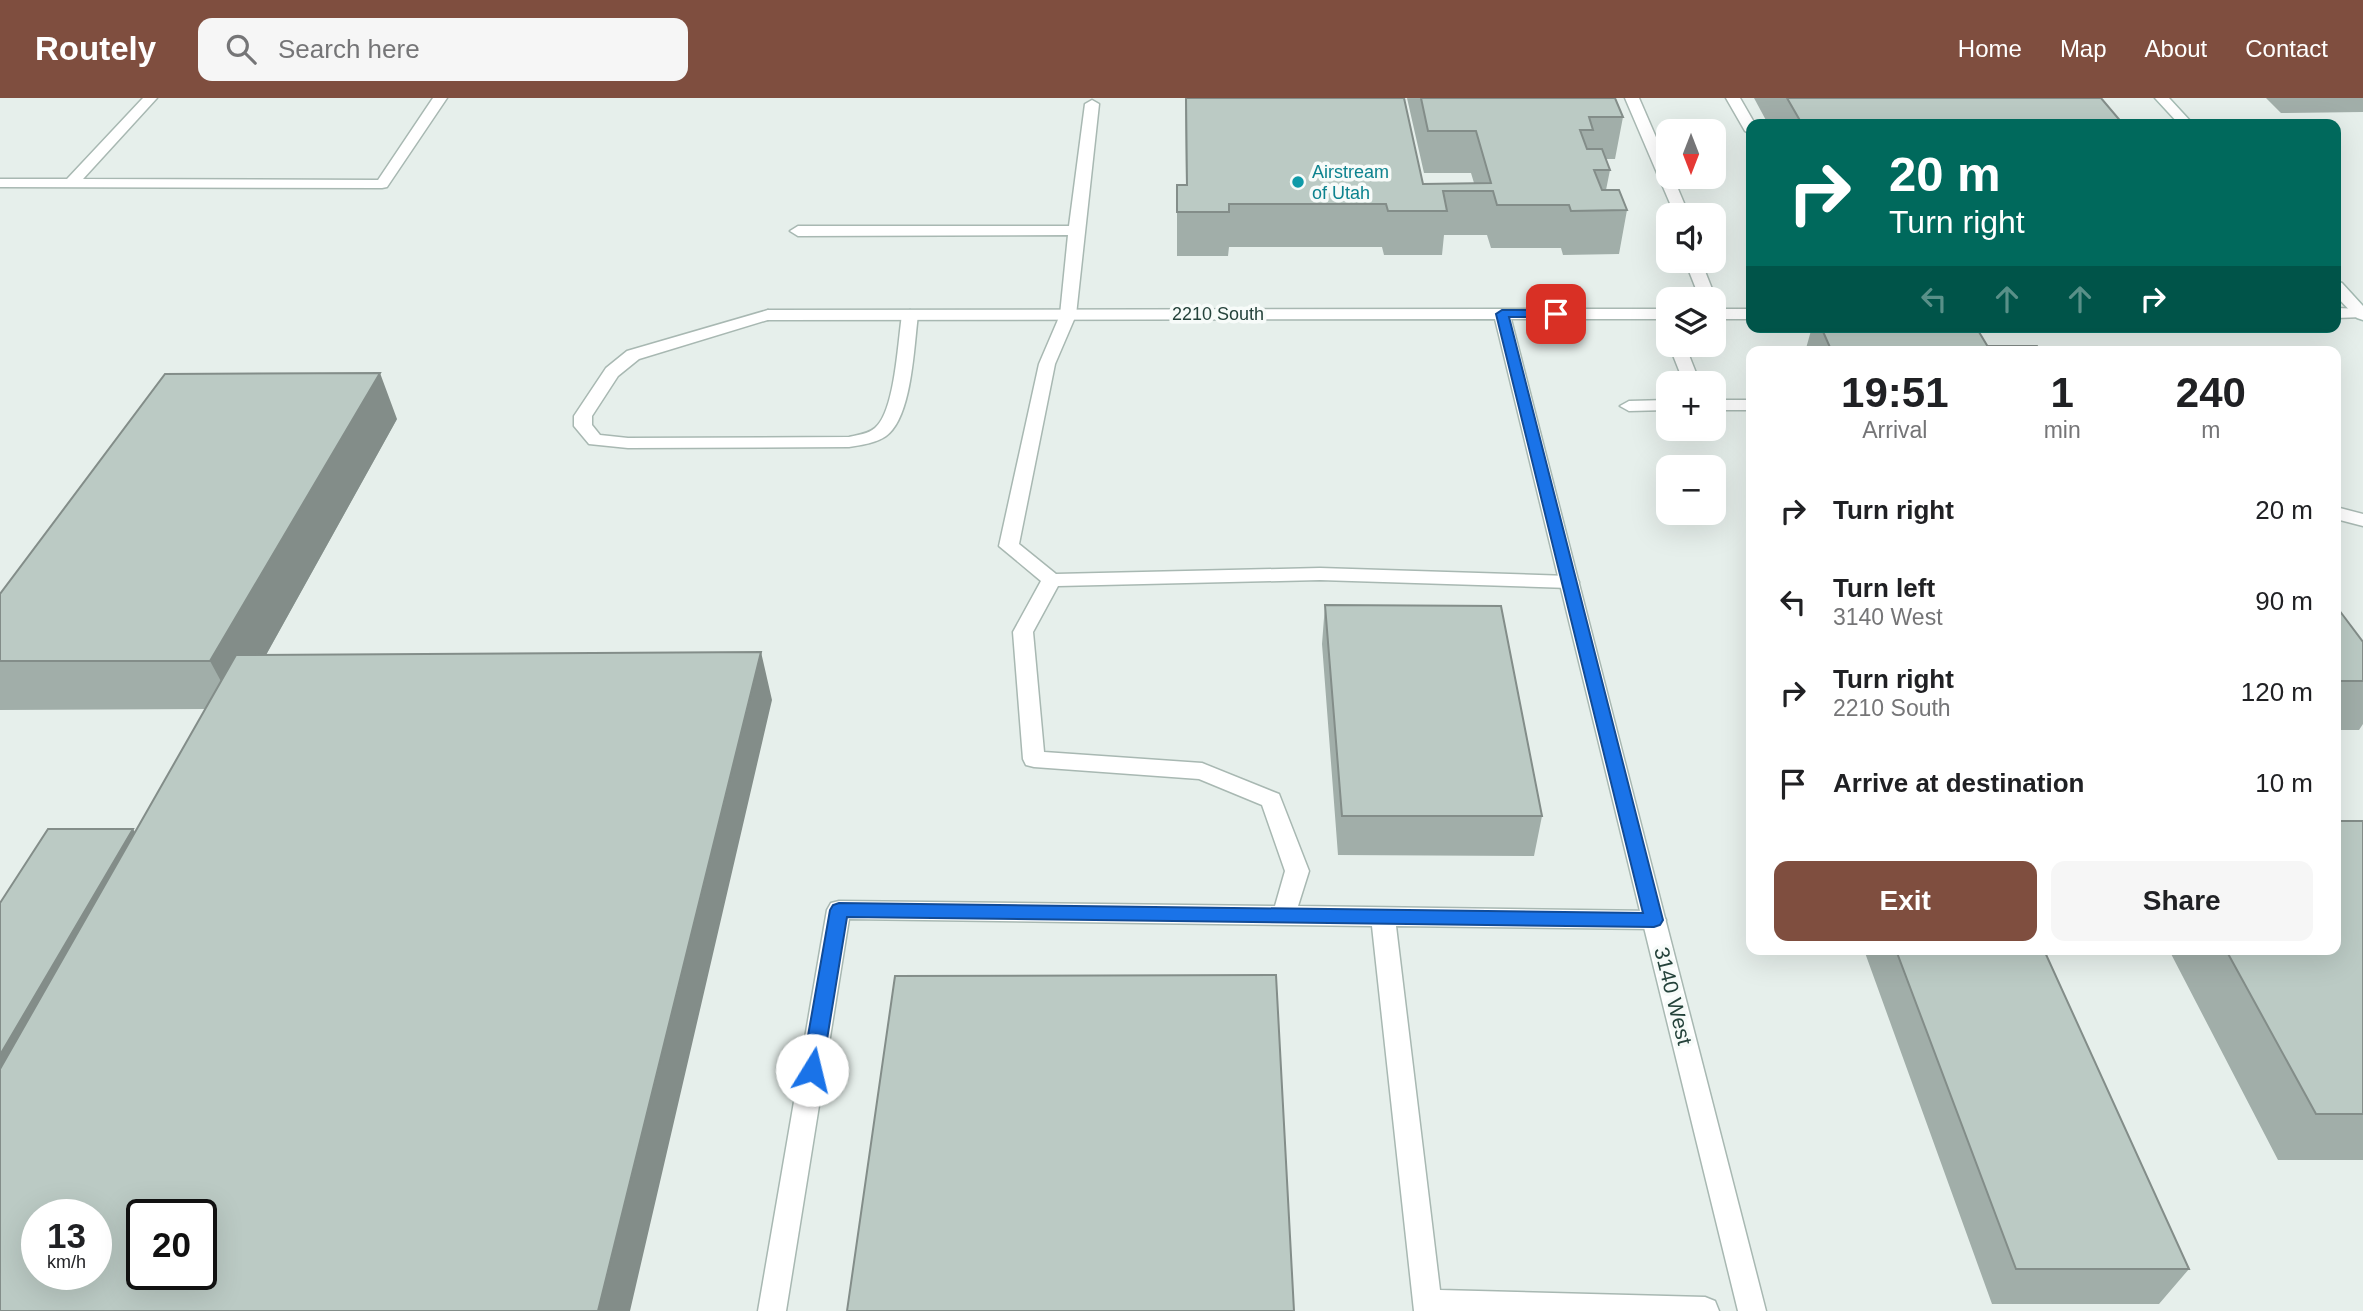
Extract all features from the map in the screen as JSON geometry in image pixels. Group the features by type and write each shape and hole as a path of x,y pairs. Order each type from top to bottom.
{"street":[{"path":"71,183 150,98"},
{"path":"0,183 382,184 440,98"},
{"path":"1632,98 1677,203"},
{"path":"1733,98 1746,121"},
{"path":"2162,98 2181,119"},
{"path":"1092,104 1068,314 1047,364 1009,546 1052,580 1320,574 1569,582"},
{"path":"798,231 1076,230"},
{"path":"2341,291 2362,314"},
{"path":"1726,311 1746,313"},
{"path":"2341,313 2362,314"},
{"name":"2210 South","path":"910,315 893,413 884,429 870,438 849,442 628,443 595,440 583,426 583,416 612,372 633,355 768,315 1502,314 1656,316"},
{"name":"3140 West","path":"1502,314 1752,1311"},
{"path":"1629,406 1656,405"},
{"path":"1726,405 1746,405"},
{"path":"2341,514 2363,520"},
{"path":"1052,580 1023,632 1034,759 1202,771 1271,800 1297,871 1284,915"},
{"path":"772,1311 839,910 1654,920"},
{"path":"1382,917 1427,1307 1705,1311"}],"building":[{"name":"Airstream of Utah","path":"1186,98 1404,98 1423,184 1491,183 1476,131 1428,131 1421,98 1615,98 1623,117 1589,117 1593,130 1580,130 1587,149 1602,149 1610,170 1594,170 1602,190 1619,190 1627,210 1571,211 1569,205 1497,205 1493,191 1443,191 1447,211 1388,211 1386,204 1229,204 1229,212 1177,212 1177,185 1187,185"},
{"path":"1787,98 2101,98 2119,119 1799,119"},
{"path":"1824,333 1980,333 1987,346 1829,346"},
{"path":"380,373 210,661 0,661 0,594 165,374"},
{"path":"1325,605 1501,606 1542,816 1342,816"},
{"path":"2341,613 2363,642 2363,681 2341,681"},
{"path":"761,652 598,1311 0,1311 0,1069 236,655"},
{"path":"2341,821 2363,821 2363,1114 2316,1114 2229,955 2341,955"},
{"path":"48,829 133,829 0,1055 0,903"},
{"path":"1898,955 2046,955 2189,1269 2016,1269"},
{"path":"1276,975 1294,1311 847,1311 895,976"}],"place":[{"name":"Airstream of Utah","path":"1298,182"}],"route":[{"path":"812,1070 839,910 1654,920 1502,314 1556,314"}]}
